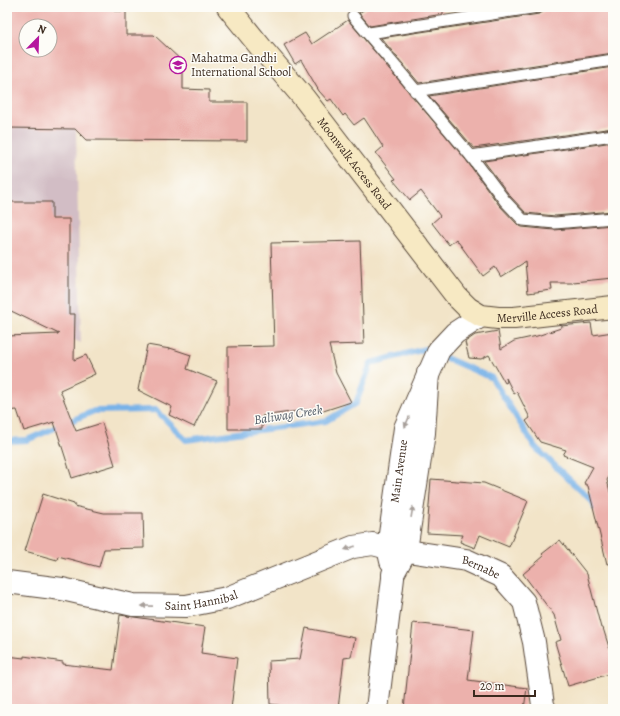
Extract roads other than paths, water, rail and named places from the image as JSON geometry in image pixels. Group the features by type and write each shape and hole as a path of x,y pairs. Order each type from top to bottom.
{"street":[{"name":"Moonwalk Access Road","path":"228,7 304,98 457,297 468,308 482,316"},
{"name":"Merville Access Road","path":"482,316 514,318 613,307"},
{"name":"Main Avenue","path":"376,709 397,549 405,428 439,350 455,333 482,316"},
{"name":"Saint Hannibal","path":"7,582 62,588 133,605 186,606 227,598 353,547 373,544 397,549"},
{"name":"Bernabe","path":"397,549 466,560 501,576 524,602 534,642 543,705 546,709"}],"lane":[{"path":"369,33 538,7"},
{"path":"353,16 369,33 505,201 523,220 555,224 613,218"},
{"path":"416,91 613,60"},
{"path":"470,156 613,135"}],"waterway":[{"name":"Baliwag Creek","path":"7,441 27,440 94,411 156,410 186,440 326,421 356,403 371,363 425,349 492,378 535,447 593,502 595,508"}],"place":[{"name":"Mahatma Gandhi International School","path":"178,65"}]}
